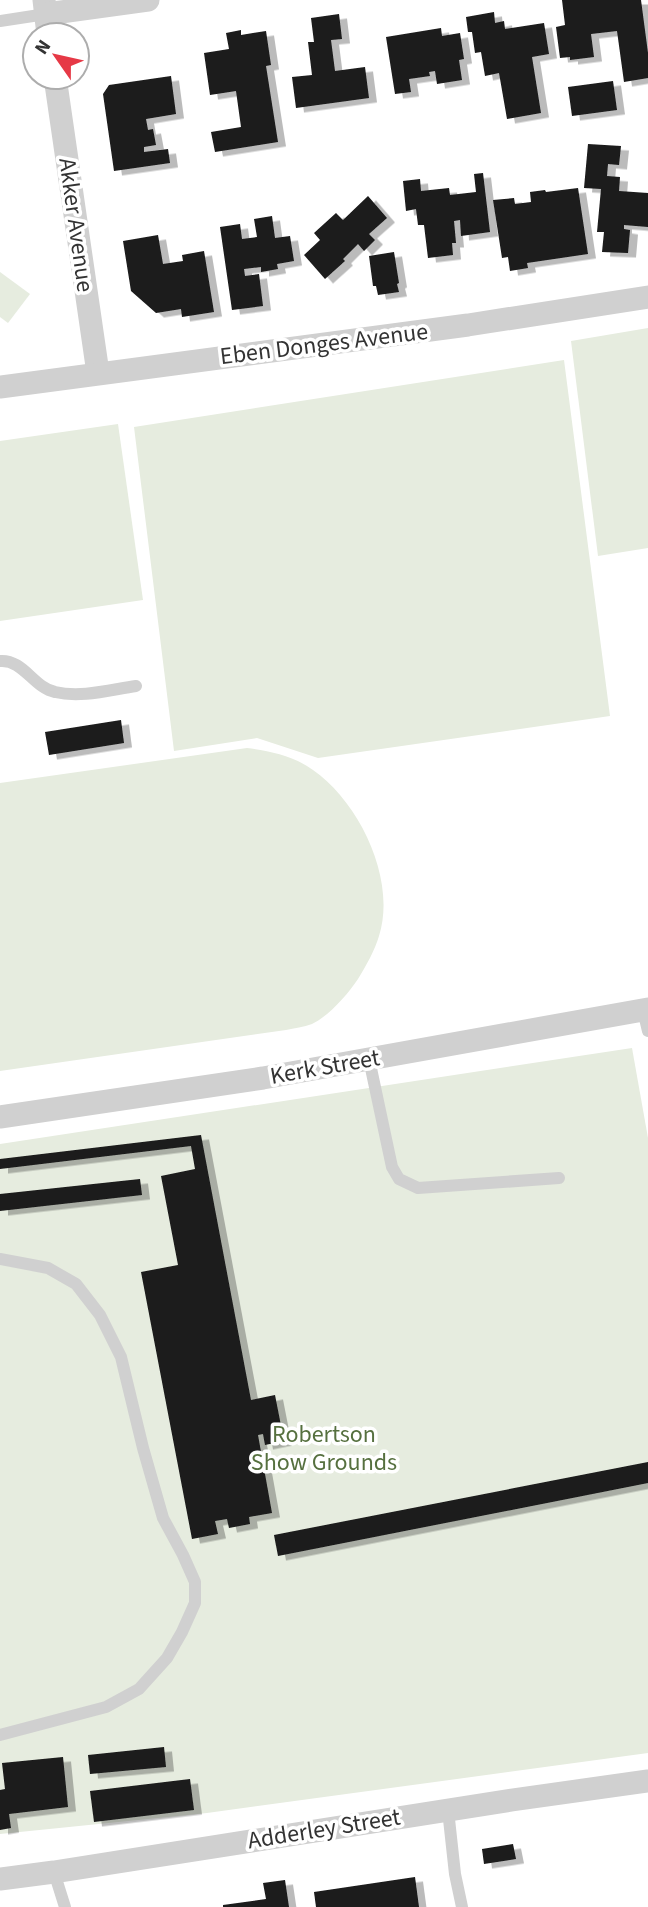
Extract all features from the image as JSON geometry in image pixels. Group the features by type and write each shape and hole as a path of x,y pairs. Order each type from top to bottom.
{"street":[{"path":"46,16 148,0"},
{"name":"Akker Avenue","path":"57,91 97,373"},
{"name":"Eben Donges Avenue","path":"0,387 468,325 648,297"},
{"name":"Kerk Street","path":"0,1117 646,1016"},
{"name":"Adderley Street","path":"0,1879 648,1781"}],"lane":[{"path":"0,21 46,16"},
{"path":"0,662 7,661 26,671 34,681 52,692 78,695 136,686"},
{"path":"369,1059 398,1179 418,1188 559,1178"},
{"path":"0,1259 48,1268 76,1284 100,1315 121,1357 163,1518 195,1582 195,1603 182,1632 167,1658 139,1689 106,1707 0,1735"},
{"path":"448,1810 455,1874 462,1907"},
{"path":"54,1872 65,1907"}],"green space":[{"path":"0,272 30,294 8,323 0,317"},
{"path":"648,328 648,548 598,556 571,341"},
{"path":"564,360 610,716 318,758 257,738 174,751 134,427"},
{"path":"118,424 143,600 0,621 0,441"},
{"path":"247,748 282,755 313,770 345,801 370,844 383,891 383,914 375,947 354,985 338,1004 306,1026 0,1071 0,783"},
{"name":"Robertson Show Grounds","path":"632,1048 648,1138 648,1753 207,1813 0,1834 0,1144"}],"building":[{"path":"562,0 641,0 648,53 648,78 624,82 617,31 591,34 594,57 570,60 570,57 560,58 556,27 565,25"},
{"path":"494,12 495,23 504,21 505,29 544,23 549,54 532,57 541,113 507,119 499,73 485,76 481,52 475,53 472,32 468,32 466,17"},
{"path":"339,14 342,39 331,40 335,71 365,67 369,98 296,108 292,77 312,75 308,42 314,42 311,18"},
{"path":"441,28 442,36 460,33 464,59 459,60 462,80 437,84 435,71 429,72 430,76 409,79 411,92 395,94 386,37"},
{"path":"241,30 241,35 266,31 271,65 266,66 278,142 215,152 211,132 241,127 236,91 210,95 204,53 229,49 226,33"},
{"path":"171,76 176,114 146,119 148,130 153,129 156,145 144,147 144,152 168,149 170,163 114,171 103,94 109,85"},
{"path":"613,81 617,110 572,116 568,87"},
{"path":"588,144 621,146 619,165 608,164 607,176 620,177 619,191 648,193 648,227 624,225 624,229 630,230 628,253 602,252 604,232 597,232 601,189 584,188"},
{"path":"483,173 490,232 461,236 460,220 454,221 456,243 452,243 453,255 428,258 424,225 418,225 416,209 406,211 403,181 420,179 421,191 449,188 450,195 476,192 474,174"},
{"path":"578,188 588,254 527,263 528,268 510,271 508,257 502,258 493,200 514,198 515,204 531,202 530,192"},
{"path":"368,196 387,218 369,234 375,240 364,251 358,244 343,259 345,261 325,279 304,255 320,240 314,233 336,213 343,220"},
{"path":"272,216 275,238 290,236 294,261 277,264 278,269 261,272 261,267 244,269 245,276 259,274 263,306 232,310 220,227 240,224 242,239 257,237 254,219"},
{"path":"158,235 163,264 183,261 182,255 204,251 214,312 182,317 181,309 156,313 131,291 123,241"},
{"path":"394,252 399,292 378,295 376,286 373,286 369,256"},
{"path":"121,720 124,743 49,755 45,732"},
{"path":"201,1135 251,1400 275,1395 284,1441 265,1445 263,1434 258,1435 272,1513 249,1517 250,1524 229,1528 227,1519 215,1521 218,1534 192,1539 141,1272 178,1265 161,1176 195,1169 191,1146 0,1169 0,1159"},
{"path":"140,1179 142,1195 0,1211 0,1194"},
{"path":"648,1462 648,1483 278,1556 274,1535"},
{"path":"164,1747 166,1767 90,1774 88,1755"},
{"path":"63,1757 68,1807 9,1814 11,1828 0,1830 0,1790 5,1789 2,1763"},
{"path":"190,1779 194,1810 94,1822 90,1791"},
{"path":"513,1844 516,1859 484,1864 482,1849"},
{"path":"415,1877 419,1907 316,1907 314,1892"},
{"path":"285,1880 289,1907 223,1907 266,1899 263,1883"}]}
